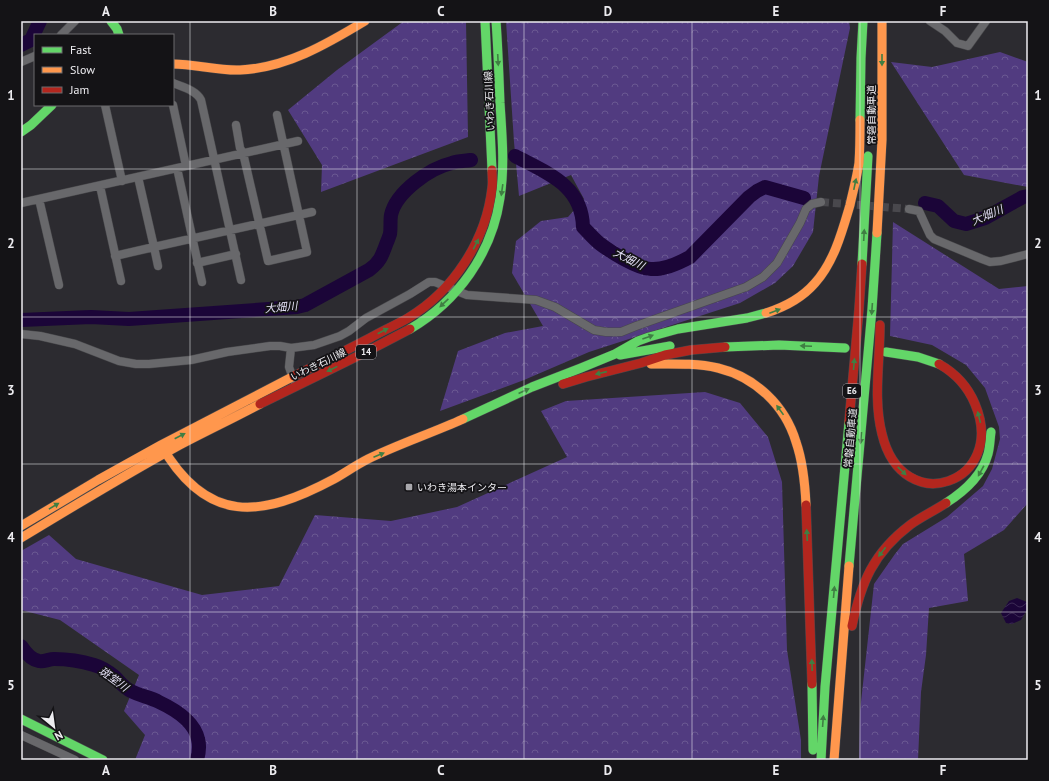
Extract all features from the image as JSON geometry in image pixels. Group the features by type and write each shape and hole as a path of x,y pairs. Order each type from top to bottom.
{"main road":[{"path":"111,21 119,34"},
{"path":"174,64 238,70 267,66 311,51 334,40 365,21"},
{"name":"いわき石川線","path":"21,538 104,488 163,449 292,377 408,318 431,301 446,286 467,260 479,236 487,213 492,187 485,21"},
{"name":"いわき石川線","path":"21,526 98,480 297,386 398,335 424,320 445,304 466,280 480,257 494,223 502,190 504,163 496,21"},
{"path":"163,449 181,474 199,492 232,506 244,508 268,505 307,491 345,473 365,461 445,427 529,388 613,355 640,340 699,325 736,321 769,313 783,307 805,293 814,284 824,272 841,238 858,167 863,21"},
{"name":"常磐自動車道","path":"821,760 833,599 859,309 868,142 868,21"},
{"name":"常磐自動車道","path":"834,760 872,317 882,140 882,21"},
{"path":"21,132 31,126 51,106"},
{"path":"881,158 878,405 881,431 886,450 892,461 899,469 916,481 925,484 939,484 952,481 959,477 967,471 972,464 977,456 980,446 982,435 981,424 976,404 972,396 961,381 946,368 928,360 886,348 922,349"},
{"path":"613,355 640,352 665,346 698,341 731,338"},
{"path":"431,442 488,415 553,388 591,375 639,364 668,354 724,346 846,344 831,338"},
{"path":"936,354 943,356 956,365 970,379"},
{"path":"639,364 716,367 740,376 763,390 780,409 792,430 799,450 805,490 810,594 813,760"},
{"path":"841,760 851,632 857,601 864,582 876,559 895,538 920,519 953,500 982,472 989,451 990,422"},
{"path":"345,473 369,469"},
{"path":"21,719 103,760"}],"street":[{"path":"62,34 75,21"},
{"path":"930,21 945,31 957,43 968,46 986,21"},
{"path":"21,62 34,56"},
{"path":"174,84 199,96 201,100 242,280"},
{"path":"105,106 122,180"},
{"path":"173,106 186,166"},
{"path":"236,125 240,148 243,153 268,261 308,252 278,115"},
{"path":"21,204 298,140"},
{"path":"177,168 202,282"},
{"path":"138,177 158,266"},
{"path":"100,186 121,281"},
{"path":"39,199 59,285"},
{"path":"21,334 40,336 75,344 136,364 191,360 227,352 270,346 291,348 314,345 340,336 366,318 429,282 435,282 467,295 536,300 555,307 594,330 621,332 746,287 763,277 776,263 806,209 812,204 821,202"},
{"path":"909,209 919,211 930,235 934,240 982,259 990,262 1001,261 1028,254"},
{"path":"115,256 312,212"},
{"path":"197,262 236,254"},
{"path":"291,348 289,367 297,386"},
{"path":"21,735 75,760"}],"green space":[{"path":"404,21 466,21 468,137 321,192 322,165 288,110 337,70"},
{"path":"506,21 849,21 850,28 819,176 813,232 793,266 775,283 740,303 589,352 524,380 440,411 458,351 505,333 543,326 512,273 516,241 541,221 568,217 584,199 571,175 519,196"},
{"path":"1000,52 1028,62 1028,187 964,175 891,62 932,67"},
{"path":"893,222 999,289 1028,286 1028,503 1004,530 964,554 968,601 929,608 926,655 921,692 918,760 859,760 860,711 874,584 903,544 947,517 983,486 992,469 1000,439 999,427 985,388 966,365 932,345 890,336"},
{"path":"705,392 740,403 768,437 782,482 787,650 801,740 801,760 135,760 145,735 124,711 139,675 60,620 21,610 21,551 49,535 76,559 202,595 279,586 315,515 391,521 457,507 567,457 541,411 566,401"}],"water":[{"path":"1017,598 1027,602 1028,608 1021,620 1012,624 1006,623 1001,613 1009,601"}],"waterway":[{"path":"21,45 31,40 40,21"},
{"name":"大畑川","path":"515,156 539,168 561,182 576,201 581,213 583,227 599,243 624,259 639,266 651,269 676,264 690,257 749,197 765,187 804,198"},
{"name":"大畑川","path":"21,320 91,317 129,319 297,307 305,305 369,270 376,264 382,255 390,234 391,215 394,206 415,182 443,166 471,160"},
{"name":"大畑川","path":"925,203 938,206 954,221 966,224 985,218 1023,197 1028,196"},
{"name":"斑堂川","path":"21,646 29,655 39,661 54,659 69,660 84,662 99,667 113,675 124,687 129,690 156,700 177,712 188,721 196,733 199,742 197,760"}],"tunnel":[{"path":"821,202 909,209"}],"traffic: fast":[{"path":"111,21 119,34"},
{"path":"485,21 492,170"},
{"path":"410,329 427,318 443,304 470,274 481,256 496,218 502,186 503,162 496,21"},
{"path":"860,120 863,21"},
{"path":"21,132 31,125 51,106"},
{"path":"862,264 868,156"},
{"path":"849,566 872,309 877,233"},
{"path":"463,419 532,387 615,354 638,341 649,337 678,329 747,318 766,313"},
{"path":"725,347 779,345 845,348"},
{"path":"620,355 670,346"},
{"path":"886,352 918,357 939,364"},
{"path":"821,760 825,687 849,422"},
{"path":"946,503 966,488 982,469 990,446 991,432"},
{"path":"812,684 813,750"},
{"path":"21,719 103,760"}],"traffic: slow":[{"path":"174,64 232,70 274,65 290,60 321,46 365,21"},
{"path":"877,233 882,140 882,21"},
{"path":"766,313 786,305 805,293 822,275 832,256 847,215 857,174 859,163 860,120"},
{"path":"651,364 710,366 718,368 732,372 744,378 767,394 784,416 796,442 803,473 806,505"},
{"path":"21,526 98,480 161,445 294,376"},
{"path":"21,538 186,441 260,404"},
{"path":"161,445 179,471 197,490 217,501 237,507 259,506 283,501 307,492 334,479 368,459 463,419"},
{"path":"834,760 849,566"}],"traffic: jam":[{"path":"294,376 408,318 439,294 465,263 483,227 489,208 492,188 492,170"},
{"path":"849,422 862,264"},
{"path":"880,325 877,394 879,421 882,434 893,461 910,477 929,483 949,481 966,471 977,454 981,431 975,404 969,392 956,376 939,364"},
{"path":"260,404 410,329"},
{"path":"563,384 665,355 691,350 725,347"},
{"path":"852,626 860,596 870,570 878,558 897,536 910,525 946,503"},
{"path":"806,505 812,684"}],"place":[{"name":"いわき湯本インター","path":"409,487"}]}
